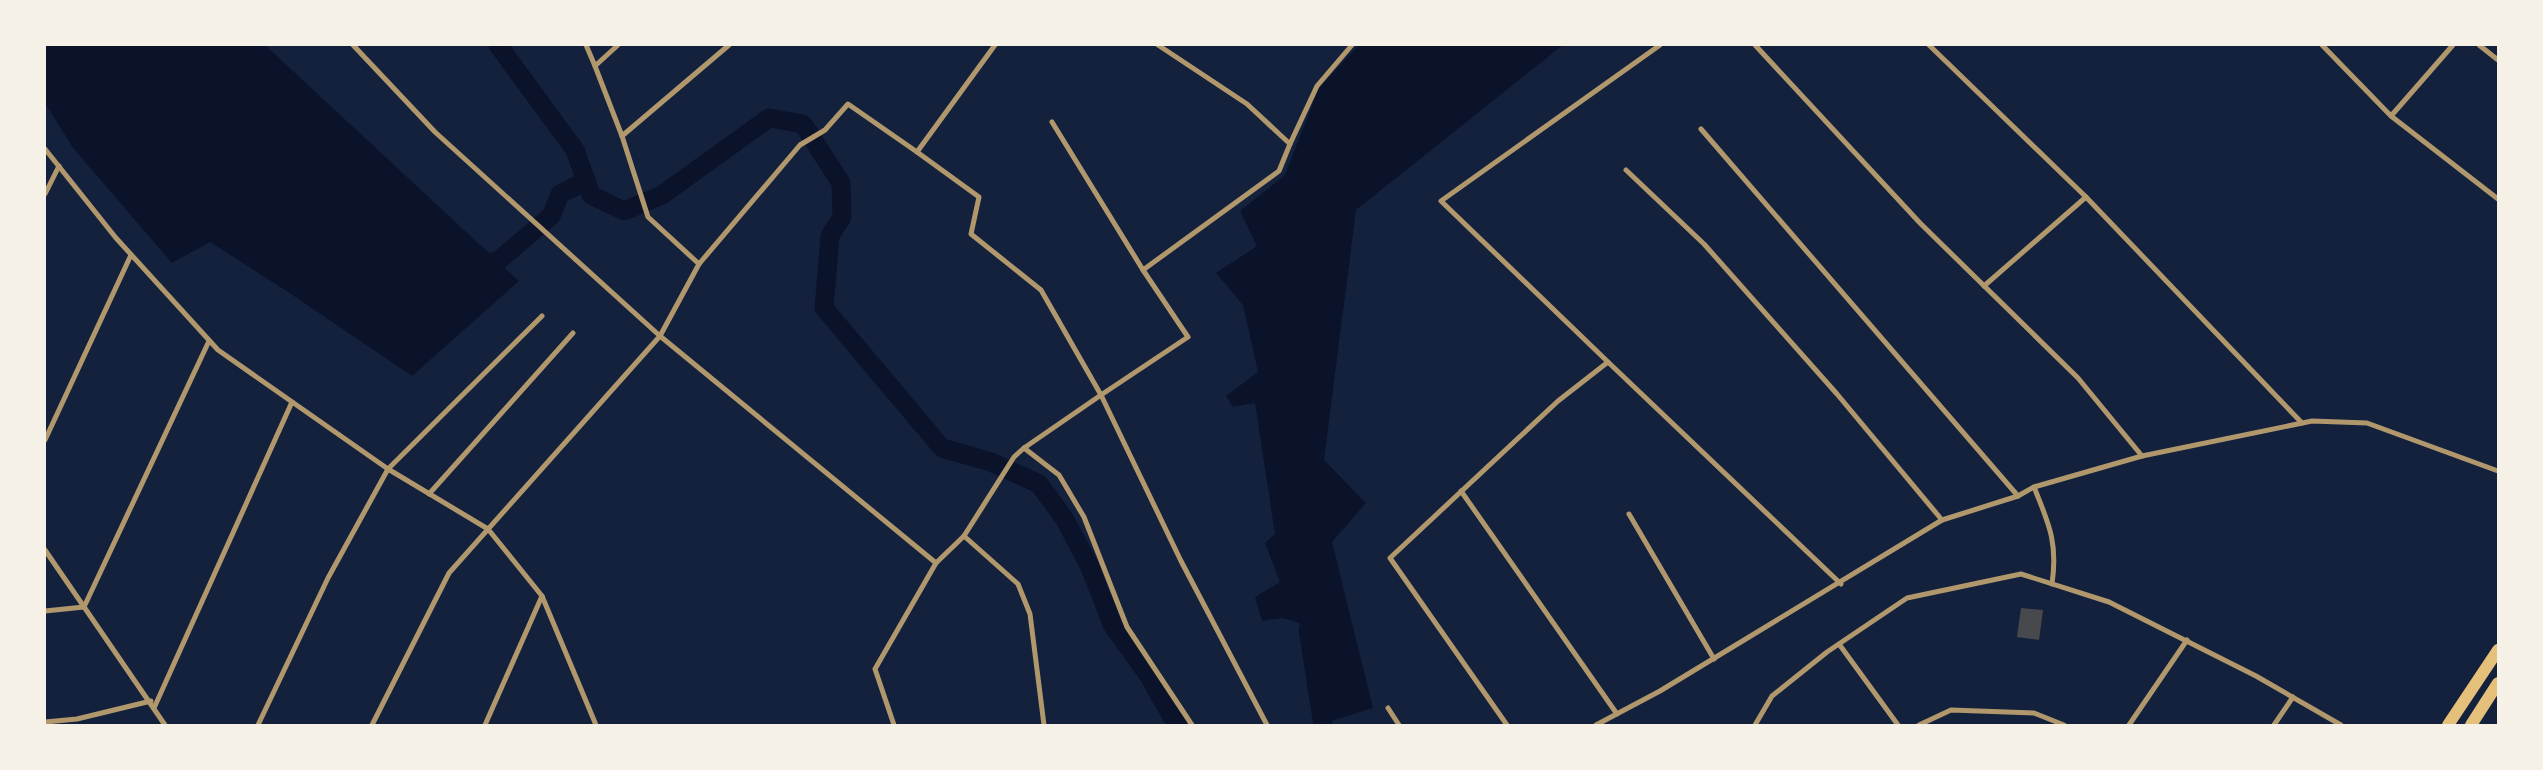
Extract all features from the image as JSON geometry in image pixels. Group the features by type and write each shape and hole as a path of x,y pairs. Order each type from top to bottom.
{"main road":[{"path":"2448,725 2498,650"},
{"path":"2471,725 2498,684"}],"street":[{"path":"353,45 435,132 531,216 550,237 660,336 936,564"},
{"path":"586,45 622,136 648,216 699,264"},
{"path":"595,66 618,45"},
{"path":"622,136 729,45"},
{"path":"917,152 995,45"},
{"path":"1158,45 1247,104 1290,144"},
{"path":"1143,270 1279,171 1317,86 1352,45"},
{"path":"1660,45 1441,201 1841,584"},
{"path":"1755,45 1920,223 2078,378 2142,456"},
{"path":"1930,45 2086,198 2302,422"},
{"path":"2322,45 2391,116 2498,199"},
{"path":"2391,116 2453,45"},
{"path":"2479,45 2498,60"},
{"path":"372,725 449,573 660,336 699,264 800,145 825,130 848,104 979,197 970,234 1041,290 1101,396 1180,561 1267,725"},
{"path":"894,725 875,668 936,564 964,536 1014,457 1024,448 1188,337 1143,270 1052,122"},
{"path":"1702,129 2018,496"},
{"path":"45,149 131,255 218,350 388,469 488,529 542,596 596,725"},
{"path":"45,194 59,166"},
{"path":"1626,170 1704,244 1837,394 1942,520"},
{"path":"1984,286 2086,198"},
{"path":"45,440 131,255"},
{"path":"258,725 328,578 388,469 542,316"},
{"path":"430,494 573,333"},
{"path":"84,607 210,341"},
{"path":"1507,725 1390,558 1558,401 1608,362"},
{"path":"154,708 292,402"},
{"path":"1596,725 1714,659 1841,584 1942,520 2018,496 2034,487 2142,456 2302,422 2367,423 2498,470"},
{"path":"1024,448 1059,476 1064,484 1084,517 1127,626 1192,725"},
{"path":"2034,487 2050,525 2056,560 2052,584"},
{"path":"1461,491 1617,714"},
{"path":"1629,514 1714,659"},
{"path":"964,536 1018,584 1030,614 1044,725"},
{"path":"45,550 151,700 165,725"},
{"path":"1755,725 1772,696 1839,644 1907,598 2021,574 2109,602 2187,640 2341,725"},
{"path":"485,725 542,596"},
{"path":"45,611 84,607"},
{"path":"2128,725 2187,640"},
{"path":"1839,644 1898,725"},
{"path":"2274,725 2293,697"},
{"path":"45,722 77,719 151,700"},
{"path":"1388,708 1399,725"},
{"path":"1919,725 1951,710 2034,713 2064,725"}],"water":[{"path":"45,45 265,45 519,281 412,376 210,242 172,263 73,148 45,103"},
{"path":"1359,45 1563,45 1356,210 1324,460 1366,503 1332,542 1373,708 1322,724 1312,656 1299,623 1283,618 1262,621 1255,597 1280,582 1265,543 1275,534 1255,403 1233,407 1226,396 1258,372 1243,305 1216,273 1257,246 1240,211 1285,175 1319,88"}],"building":[{"path":"2021,608 2043,610 2039,640 2017,637"}],"waterway":[{"path":"498,45 575,150 591,195 624,211 662,195 769,118 803,124 841,183 842,217 830,236 824,308 942,448 991,462 1039,484 1064,518 1089,565 1113,626 1149,676 1172,717 1179,725"},
{"path":"472,265 498,261 551,216 560,194 586,181"},
{"path":"1308,630 1323,725"}]}
